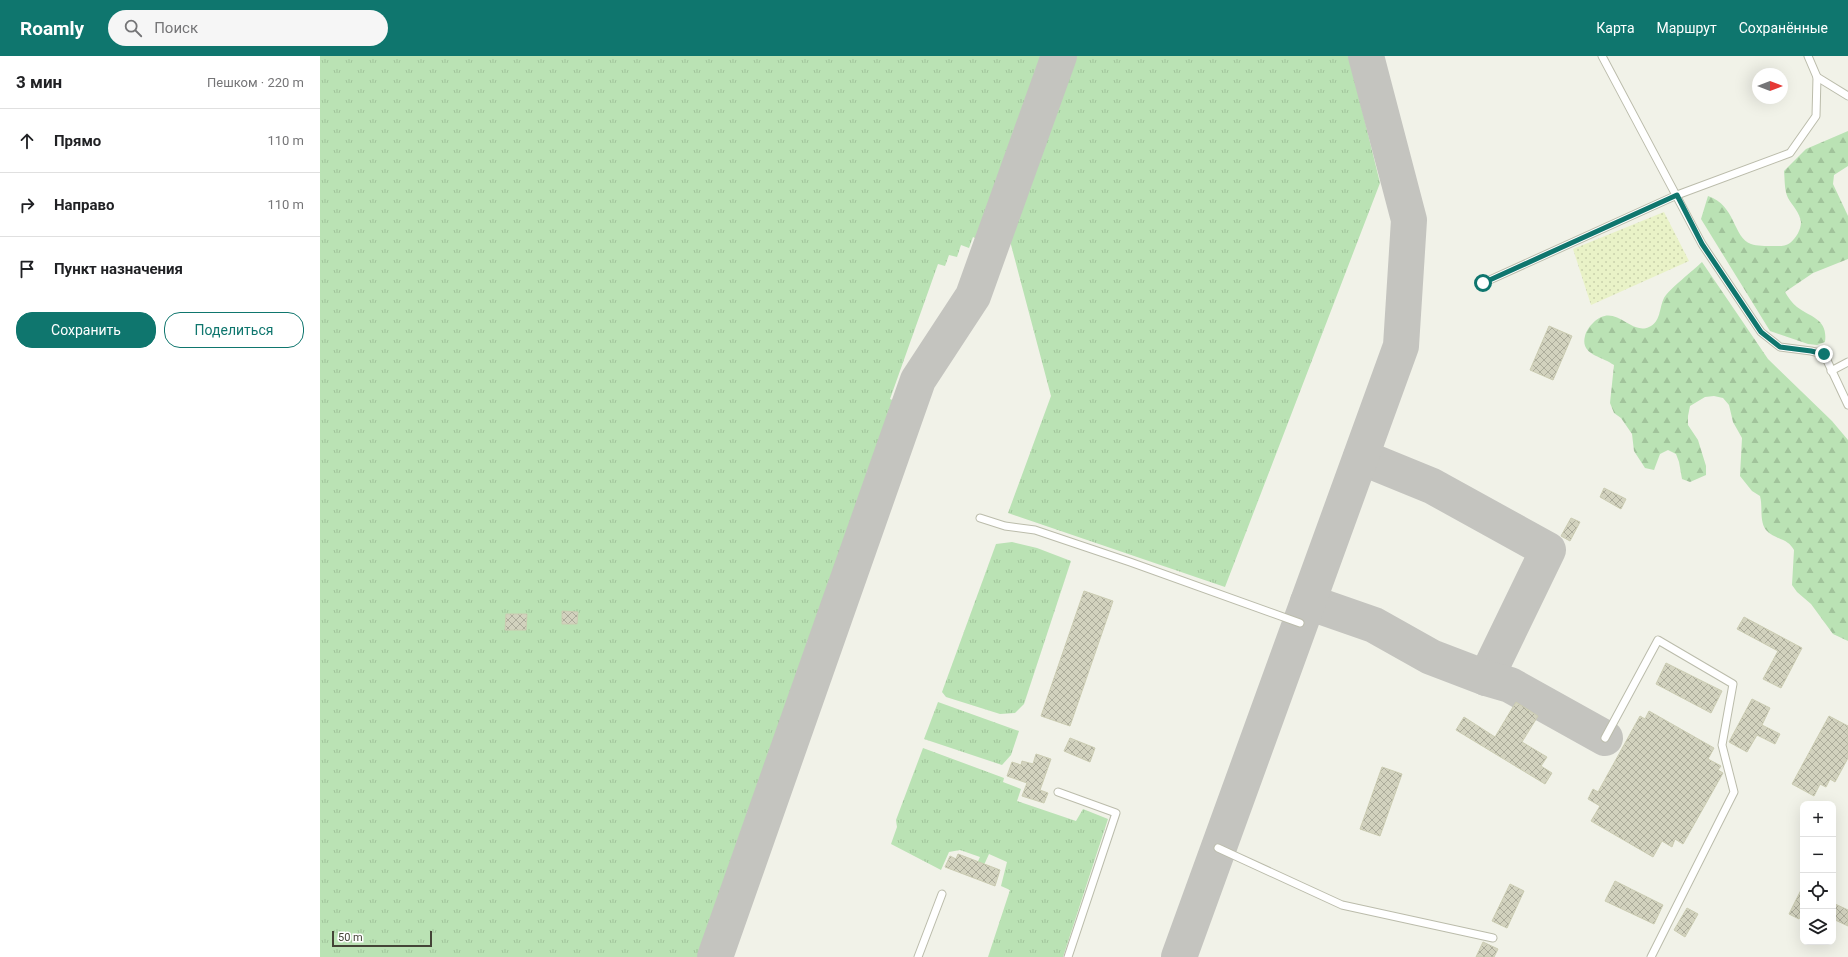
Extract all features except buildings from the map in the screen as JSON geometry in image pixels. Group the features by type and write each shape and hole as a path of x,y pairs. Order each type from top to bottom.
{"lane":[{"path":"1602,56 1702,244 1761,332 1780,347 1824,354 1848,405"},
{"path":"1483,283 1677,195 1790,153 1816,116 1817,77 1808,56"},
{"path":"1817,77 1848,96"},
{"path":"1832,371 1848,362"},
{"path":"980,518 1005,526 1035,530 1130,562 1300,623"},
{"path":"1605,738 1658,640 1733,684 1722,745 1734,792 1651,957"},
{"path":"1058,792 1116,813 1068,957"},
{"path":"1218,848 1342,905 1493,938"},
{"path":"918,957 942,894"}],"green space":[{"path":"320,56 1044,56 979,240 973,237 969,248 961,245 957,257 949,255 945,266 938,264 890,399 900,403 704,957 320,957"},
{"path":"1075,56 1349,56 1380,183 1225,587 1008,513 1051,396 1010,241"},
{"path":"1848,131 1848,166 1834,175 1833,184 1848,216 1848,259 1813,273 1785,292 1795,305 1818,320 1824,328 1825,342 1817,345 1808,344 1770,331 1701,219 1708,196 1717,200 1724,206 1745,241 1759,246 1784,246 1788,244 1798,234 1801,222 1798,212 1787,195 1784,171 1806,149"},
{"path":"1702,262 1768,359 1832,421 1848,440 1848,641 1833,634 1811,604 1797,592 1792,585 1794,550 1785,541 1766,530 1762,518 1760,496 1752,491 1740,476 1742,438 1733,422 1729,405 1723,398 1714,396 1705,397 1690,406 1688,425 1698,440 1706,466 1706,475 1690,482 1682,479 1676,454 1668,450 1660,454 1654,470 1645,468 1634,451 1632,434 1621,418 1614,413 1610,403 1614,365 1589,351 1584,342 1586,332 1589,327 1601,317 1615,317 1642,329 1653,325 1658,318 1662,302 1667,294"},
{"path":"1012,542 1037,548 1071,561 1024,704 1015,713 1000,714 946,697 942,692 996,544"},
{"path":"938,702 1019,731 1011,755 1002,765 924,739"},
{"path":"923,748 1004,778 1003,782 1021,789 1017,801 1076,821 1083,809 1108,819 1063,957 988,957 1010,890 1001,886 1007,862 989,854 978,878 972,874 980,857 960,850 949,852 941,870 891,844 897,827 896,820"}],"sand":[{"path":"1664,212 1689,261 1591,305 1573,249"}],"taxiway":[{"path":"715,957 918,380 973,296 1059,56"},
{"path":"1179,957 1401,346 1409,220 1366,56"},
{"path":"1361,457 1432,486 1548,550 1486,678"},
{"path":"1308,602 1374,625 1431,657 1486,678 1510,685 1605,738"}],"route":[{"path":"1483,283 1677,195 1702,244 1761,332 1780,347 1824,354"}]}
